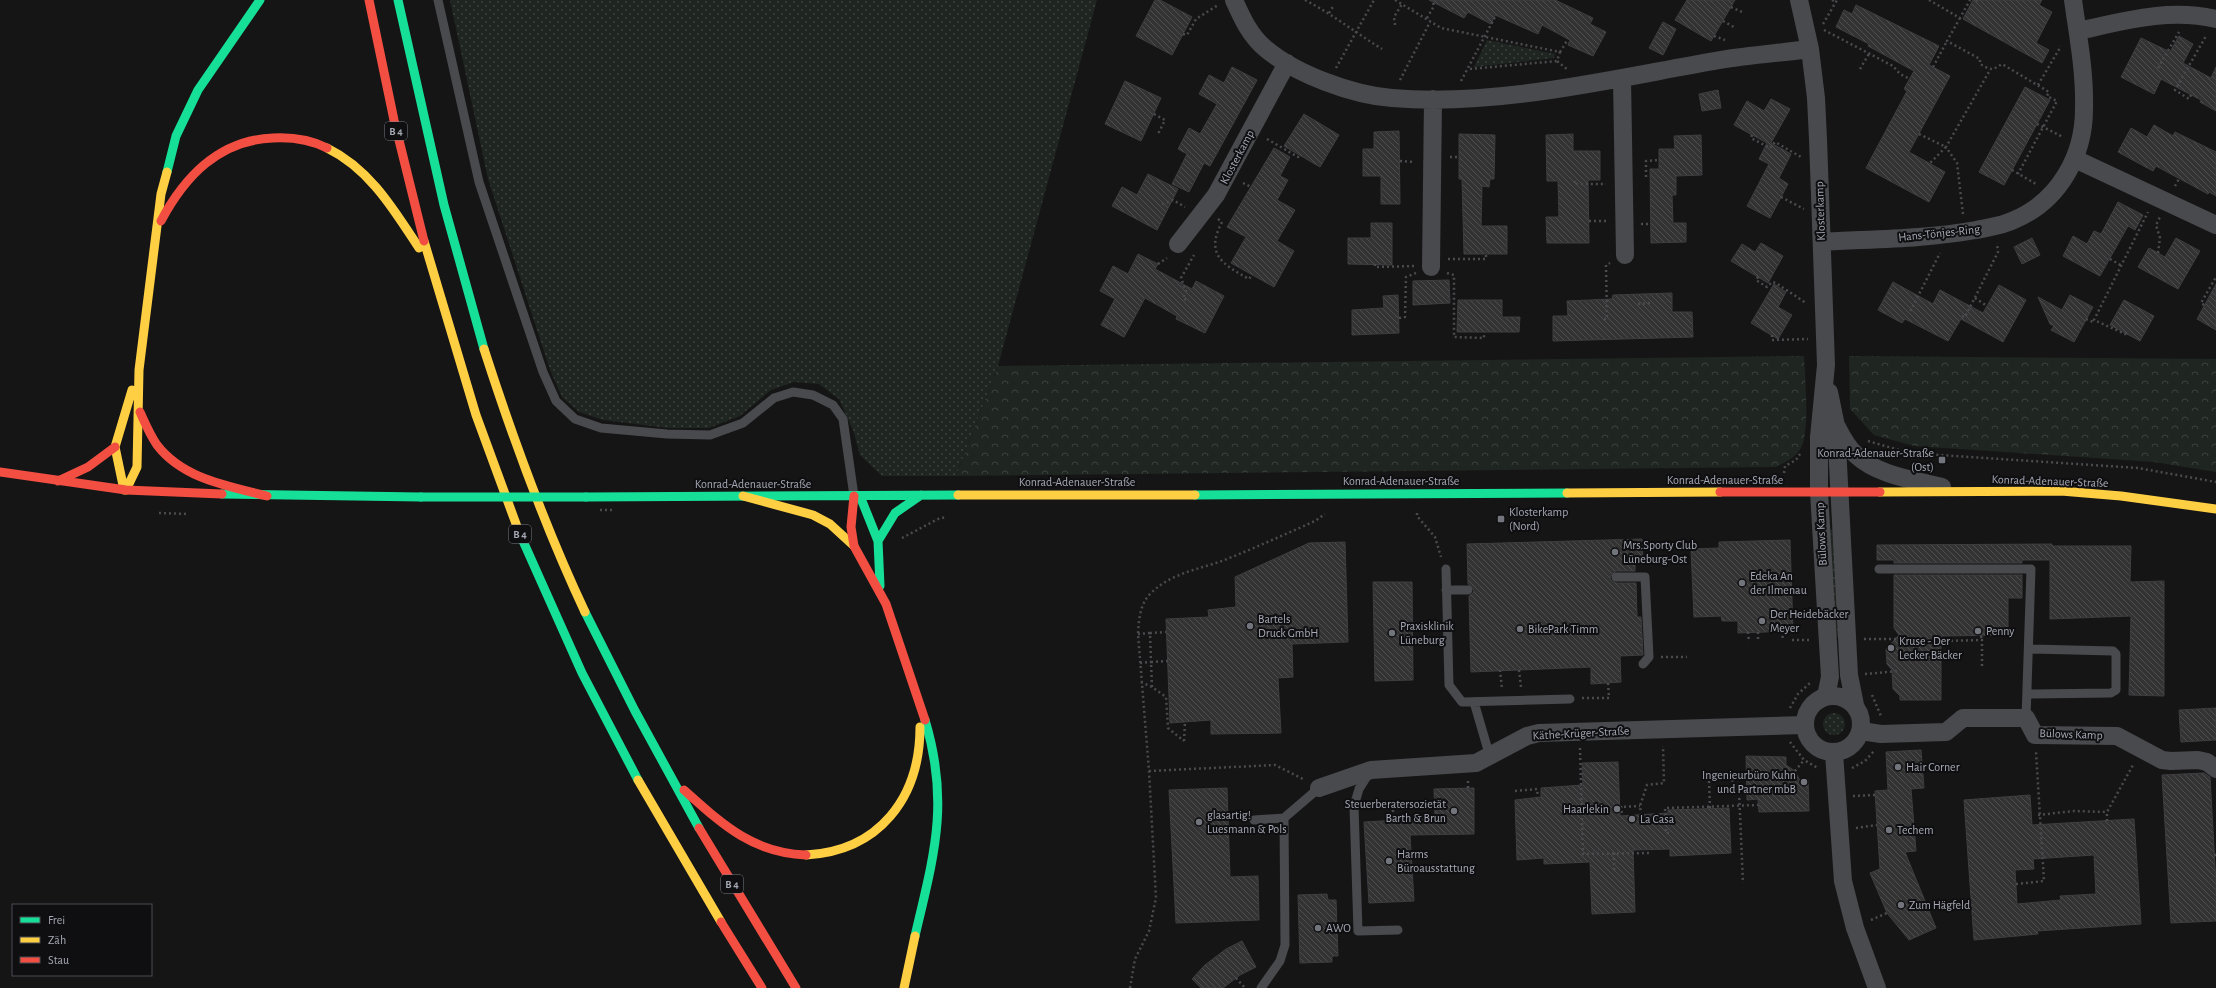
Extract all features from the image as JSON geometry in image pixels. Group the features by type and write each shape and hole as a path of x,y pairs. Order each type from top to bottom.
{"main road":[{"path":"125,490 137,468 139,370 161,194 176,136 198,90 260,0"},
{"name":"B 4","path":"369,0 393,118 428,261 462,374 496,474 553,611 608,724 646,793 762,988"},
{"name":"B 4","path":"398,0 421,110 454,250 489,363 520,455 552,536 598,640 670,778 761,932 796,988"},
{"path":"156,231 170,204 186,182 208,161 236,145 263,137 288,137 314,142 337,152 356,166 392,207 428,261"},
{"path":"58,481 81,473 100,461 115,447 139,370"},
{"path":"139,411 158,446 179,467 214,482 267,496"},
{"path":"115,447 125,490"},
{"path":"0,472 125,490 267,496"},
{"name":"Konrad-Adenauer-Straße","path":"267,496 586,497 1954,491 2069,492 2121,496 2216,509"},
{"path":"878,541 886,522 893,513 921,495"},
{"path":"743,496 813,515 830,524 854,546 880,590 902,646 933,746 938,773 938,833 932,868 908,964 904,988"},
{"path":"857,496 878,541 880,590"},
{"path":"854,546 851,519 857,496"},
{"path":"670,778 734,832 760,846 791,855 821,855 852,845 882,826 902,802 915,773 921,745 919,701"}],"street":[{"name":"Klosterkamp","path":"1799,0 1810,49 1816,98 1822,242 1825,373 1819,437 1819,492"},
{"name":"Hans-Tönjes-Ring","path":"1822,242 1941,236 1996,226 2014,220 2034,208 2053,193 2065,178 2077,152 2084,110 2078,30 2073,0"},
{"path":"1227,2 1265,48 1287,63 1328,82 1362,92 1391,98 1456,98 1540,91 1622,79 1721,60 1810,49"},
{"path":"2078,30 2152,16 2188,14 2216,19"},
{"name":"Klosterkamp","path":"1178,244 1208,217 1216,195 1287,63"},
{"path":"1622,79 1625,256"},
{"path":"1431,264 1434,99"},
{"path":"2077,152 2162,198 2216,225"},
{"name":"Klosterkamp","path":"1825,373 1836,426 1839,491"},
{"name":"Klosterkamp","path":"1836,426 1846,444 1856,456 1872,466 1954,491"},
{"name":"Bülows Kamp","path":"1839,491 1849,675 1855,705 1861,717 1861,731 1881,734 1946,732 1963,718 2026,718 2035,735 2117,736 2162,760 2198,760 2207,762 2216,769"},
{"name":"Bülows Kamp","path":"1819,492 1830,676 1826,696"},
{"path":"1855,705 1842,696 1826,696 1817,700 1810,707 1804,725 1810,741 1825,751 1834,752 1851,746 1861,731"},
{"name":"Käthe-Krüger-Straße","path":"1319,788 1371,770 1468,764 1490,757 1527,736 1539,733 1804,725"},
{"path":"1834,752 1842,881 1854,928 1877,988"}],"lane":[{"path":"438,0 479,182 543,372 556,400 575,419 601,428 667,434 710,435 742,423 774,398 793,392 813,395 832,405 843,419 857,496"},
{"path":"1446,569 1449,685 1462,702 1570,699"},
{"path":"1879,569 2031,569 2026,718"},
{"path":"1616,577 1645,577 1646,661"},
{"path":"1446,590 1468,590"},
{"path":"2027,694 2111,693 2116,690 2116,654 2113,651 2029,649"},
{"path":"1474,702 1490,757"},
{"path":"1371,770 1359,789 1354,806 1358,931 1398,930"},
{"path":"1254,820 1284,818 1319,788"},
{"path":"1261,988 1280,962 1285,945 1284,818"}],"path":[{"path":"1305,0 1329,13 1355,33 1382,50"},
{"path":"1328,82 1374,0"},
{"path":"1395,0 1441,28 1560,52"},
{"path":"1832,0 1836,1 1821,28 1893,66 1900,74 1910,79"},
{"path":"1929,0 1960,18"},
{"path":"1933,67 1970,0"},
{"path":"1976,0 1980,2"},
{"path":"1183,34 1187,35 1196,19 1227,2"},
{"path":"1426,18 1434,6 1433,2"},
{"path":"1395,25 1394,17 1402,4"},
{"path":"1329,13 1334,5"},
{"path":"1731,7 1742,12"},
{"path":"2158,68 2188,14"},
{"path":"1470,69 1495,17"},
{"path":"2191,94 2189,99 2175,90 2216,19"},
{"path":"1723,21 1734,27"},
{"path":"1391,98 1430,22"},
{"path":"1714,36 1726,41"},
{"path":"1557,61 1560,52 1568,39"},
{"path":"1947,41 1980,59 1980,64 1990,70 1996,69 2002,64 2049,92 2047,96 2057,101 2018,174"},
{"path":"2038,85 2061,46"},
{"path":"1860,69 1869,53"},
{"path":"1456,98 1464,73 1470,69 1557,61 1573,74"},
{"path":"1930,164 1946,147 1990,70"},
{"path":"1154,114 1165,120 1158,134"},
{"path":"2037,124 2044,127 2077,152"},
{"path":"1251,130 1298,157 1300,154"},
{"path":"1919,134 1946,147 1957,163 1965,232"},
{"path":"1752,135 1751,138 1770,148 1775,142 1805,159 1818,158"},
{"path":"1646,177 1646,161 1659,160"},
{"path":"2012,170 2053,193"},
{"path":"1575,181 1574,184 1624,184"},
{"path":"1781,197 1807,211 1820,210"},
{"path":"2158,253 2160,238 2156,226 2162,198"},
{"path":"2094,320 2122,266 2162,198"},
{"path":"1162,204 1173,200 1222,222 1216,232 1214,246 1220,259 1227,267 1249,279 1252,275"},
{"path":"1962,316 1965,317 1998,252 1996,226"},
{"path":"1910,310 1941,252 1941,236"},
{"path":"1178,244 1195,253 1181,278 1186,292 1183,298 1186,300"},
{"path":"1375,264 1375,267 1431,264 1486,259 1486,254"},
{"path":"1604,319 1607,319 1606,265 1625,256"},
{"path":"2110,259 2122,266"},
{"path":"1398,318 1405,317 1406,277 1431,264"},
{"path":"1431,264 1454,275 1454,337 1484,338 1484,332"},
{"path":"1758,277 1756,280 1768,287 1772,282 1776,283 1824,315"},
{"path":"2204,305 2201,304 2216,277"},
{"path":"1975,298 1988,306"},
{"path":"1638,304 1650,303"},
{"path":"2086,319 2093,322 2094,320 2126,333"},
{"path":"1772,335 1772,340 1825,338"},
{"path":"1856,456 1869,441 1900,450 1924,454 2138,468 2216,482"},
{"path":"1417,508 1417,516 1434,537 1446,569"},
{"path":"1130,988 1135,959 1149,931 1156,898 1150,771 1138,634 1142,605 1151,592 1164,582 1192,570 1226,560 1315,521 1331,509"},
{"path":"615,510 623,510"},
{"path":"1782,631 1783,640"},
{"path":"1138,634 1166,632"},
{"path":"1748,632 1749,642"},
{"path":"1758,632 1758,642"},
{"path":"1150,633 1152,688"},
{"path":"1981,636 1982,666"},
{"path":"1941,641 1982,640"},
{"path":"1646,661 1687,657"},
{"path":"1140,663 1168,661"},
{"path":"1866,674 1899,671"},
{"path":"1141,682 1166,697 1168,728 1184,741 1185,722"},
{"path":"1570,699 1609,698 1608,683"},
{"path":"1641,815 1640,806 1647,785 1664,783 1662,729"},
{"path":"1579,732 1583,809 1583,854 1614,852 1652,853"},
{"path":"2016,884 2044,881 2038,815 2035,735"},
{"path":"2107,821 2107,812 2142,749"},
{"path":"1795,771 1804,760"},
{"path":"1150,771 1275,765 1319,788"},
{"path":"1732,780 1739,791 1742,883"},
{"path":"1709,781 1710,807"},
{"path":"1516,791 1537,789 1538,797"},
{"path":"1669,833 1666,833 1665,808 1758,805"},
{"path":"1622,815 1620,807 1640,806"},
{"path":"1393,810 1393,820"},
{"path":"2038,815 2074,811 2107,812"},
{"path":"1614,852 1614,870"},
{"path":"1236,978 1245,988"}],"green space":[{"path":"450,0 1097,0 998,366 956,476 882,476 860,455 853,430 839,399 819,384 794,382 771,390 740,416 709,428 668,428 603,420 579,412 562,397 550,370 488,179"},
{"path":"1487,40 1555,54 1554,58 1474,67"},
{"path":"1804,356 1806,417 1804,440 1801,448 1796,454 1776,467 956,476 998,366"},
{"path":"1849,356 2216,359 2216,472 2154,462 1914,446 1874,435 1850,409"},
{"path":"1834,529 1840,637 1834,637 1828,530"},
{"path":"1834,713 1842,716 1845,724 1842,732 1834,735 1826,732 1823,724 1826,716"}],"building":[{"path":"1155,0 1160,0 1192,17 1172,55 1136,36"},
{"path":"1429,0 1555,0 1593,18 1590,24 1606,32 1593,56 1568,45 1570,40 1542,25 1538,34 1495,15 1491,24 1468,12 1464,18"},
{"path":"1687,0 1735,0 1711,41 1675,20"},
{"path":"1973,0 2042,0 2039,5 2052,12 2036,43 2049,50 2042,63 1963,19"},
{"path":"1856,5 1939,46 1929,65 1950,76 1909,152 1945,172 1929,202 1866,168 1907,91 1904,89 1914,71 1868,46 1869,44 1836,27 1844,10 1852,14"},
{"path":"1663,22 1676,29 1663,55 1649,48"},
{"path":"2179,36 2193,44 2183,63 2211,78 2216,67 2216,111 2200,102 2201,100 2161,79 2154,94 2121,77 2141,38 2170,52"},
{"path":"1232,67 1257,80 1210,166 1204,163 1189,192 1172,184 1187,154 1178,149 1189,128 1200,134 1217,104 1199,94 1209,75 1224,83"},
{"path":"1125,81 1161,98 1141,141 1105,124"},
{"path":"2025,87 2050,100 2004,185 1979,172"},
{"path":"1718,90 1721,108 1702,111 1699,94"},
{"path":"1771,99 1790,109 1771,143 1791,154 1779,178 1788,184 1770,218 1747,206 1769,164 1759,159 1767,143 1734,125 1747,101 1764,111"},
{"path":"1304,114 1339,135 1320,167 1284,146"},
{"path":"2154,125 2173,136 2175,132 2216,152 2216,196 2209,192 2208,194 2156,166 2153,171 2118,152 2131,128 2147,137"},
{"path":"1399,131 1400,204 1381,204 1381,176 1363,176 1363,149 1374,149 1374,132"},
{"path":"1459,134 1495,135 1494,179 1490,179 1489,187 1482,186 1481,226 1507,226 1507,254 1464,254 1462,179 1459,179"},
{"path":"1573,134 1573,151 1600,151 1600,180 1588,180 1589,243 1547,243 1546,217 1559,217 1558,181 1547,181 1546,135"},
{"path":"1701,135 1702,175 1676,176 1676,195 1672,195 1673,223 1686,223 1686,242 1651,243 1650,169 1659,169 1659,149 1675,149 1674,136"},
{"path":"1274,148 1290,157 1280,176 1288,180 1277,200 1295,210 1277,241 1294,251 1274,287 1231,263 1246,237 1227,227"},
{"path":"1148,174 1178,189 1157,230 1112,206 1122,187 1137,195"},
{"path":"2118,202 2143,215 2135,230 2128,226 2100,276 2063,256 2073,236 2087,244 2094,231 2101,234"},
{"path":"1371,223 1392,223 1392,265 1348,264 1348,238 1371,238"},
{"path":"2032,238 2040,255 2022,264 2014,247"},
{"path":"2176,238 2200,251 2178,289 2138,267 2149,248 2165,257"},
{"path":"1761,243 1783,256 1768,283 1731,261 1742,244 1755,252"},
{"path":"1138,254 1158,264 1155,269 1192,289 1196,281 1224,296 1205,333 1176,319 1177,316 1145,298 1124,337 1101,325 1115,299 1100,291 1113,266 1128,274"},
{"path":"1449,280 1450,303 1413,305 1413,281"},
{"path":"1893,282 1933,304 1940,290 1983,313 1999,285 2026,300 2003,342 1961,319 1948,341 1905,319 1902,323 1878,310"},
{"path":"1774,284 1786,292 1778,307 1792,315 1778,339 1751,323"},
{"path":"2216,284 2216,330 2197,319"},
{"path":"1672,293 1672,312 1692,312 1693,337 1553,341 1553,316 1568,316 1567,301 1612,299 1613,295"},
{"path":"1398,295 1399,333 1352,335 1352,310 1384,308 1383,296"},
{"path":"2070,295 2093,307 2074,342 2051,330 2054,326 2050,324 2038,297 2062,310"},
{"path":"1458,300 1502,300 1502,317 1520,317 1519,332 1457,332"},
{"path":"2124,300 2154,316 2140,341 2110,325"},
{"path":"1642,539 1643,562 1635,563 1635,571 1616,571 1610,577 1611,580 1616,583 1636,583 1637,617 1641,617 1643,655 1620,656 1621,682 1591,684 1591,667 1471,672 1469,596 1474,590 1468,584 1467,544"},
{"name":"Edeka An der Ilmenau","path":"1790,540 1793,631 1738,633 1738,621 1722,621 1721,616 1694,617 1691,549 1719,548 1719,542"},
{"name":"Bartels Druck GmbH","path":"1345,542 1348,642 1292,644 1293,677 1278,678 1281,733 1211,734 1211,720 1170,723 1166,619 1209,617 1208,610 1236,607 1235,577 1309,543"},
{"path":"2052,544 2052,546 2131,546 2130,582 2164,581 2164,696 2129,695 2131,616 2050,619 2050,560 2022,560 2022,563 1894,563 1894,560 1877,560 1877,545"},
{"path":"1894,575 2022,575 2022,598 2008,598 2008,635 1941,636 1941,700 1900,700 1900,696 1893,689 1892,670 1887,664 1886,649 1899,635 1894,628"},
{"name":"Praxisklinik Lüneburg","path":"1373,582 1412,582 1413,680 1375,681"},
{"path":"2216,708 2216,740 2181,742 2179,710"},
{"path":"1921,750 1924,788 1911,789 1916,851 1905,852 1936,928 1909,940 1887,913 1870,873 1880,869 1875,791 1888,790 1886,752"},
{"path":"1746,756 1786,757 1786,765 1795,771 1800,781 1808,780 1809,811 1759,812 1758,799 1747,800"},
{"path":"1618,762 1620,816 1668,813 1668,810 1729,808 1731,853 1670,856 1670,849 1633,850 1635,912 1592,914 1590,862 1544,864 1544,858 1517,860 1515,800 1541,797 1541,788 1583,785 1582,763"},
{"path":"2204,773 2210,777 2216,884 2216,921 2171,923 2162,775"},
{"path":"1227,788 1230,877 1258,876 1259,920 1176,923 1169,790"},
{"name":"Harms Büroausstattung","path":"1474,788 1474,834 1410,835 1414,901 1369,903 1364,822 1435,818 1434,789"},
{"path":"2030,795 2032,825 2134,819 2141,924 2037,931 2038,934 1974,940 1964,800","holes":["2094,855 2096,894 2060,896 2061,900 2017,904 2015,870 2034,869 2033,859"]},
{"name":"AWO","path":"1327,894 1328,900 1336,900 1338,956 1332,956 1332,962 1300,963 1298,895"},
{"path":"1242,941 1256,967 1240,975 1223,988 1201,988 1192,979 1205,965 1226,949"}],"traffic: fast":[{"path":"167,172 176,136 198,90 260,0"},
{"path":"398,0 444,205 484,349"},
{"path":"1195,495 1567,493"},
{"path":"222,494 421,497"},
{"path":"878,541 895,513 921,495"},
{"path":"586,497 958,495"},
{"path":"860,496 878,541 880,586"},
{"path":"421,497 586,497"},
{"path":"519,532 582,673 638,780"},
{"path":"585,612 635,711 699,828"},
{"path":"915,936 933,854 938,803 937,777 933,750 925,720"}],"traffic: slow":[{"path":"327,148 356,167 380,192 419,248"},
{"path":"126,490 137,467 139,370 161,194 167,172"},
{"path":"424,241 476,415 519,532"},
{"path":"484,349 530,482 556,548 585,612"},
{"path":"124,490 115,447 132,390"},
{"path":"1880,492 2061,491 2121,496 2216,509"},
{"path":"1567,493 1720,492"},
{"path":"958,495 1195,495"},
{"path":"743,496 813,515 830,524 854,546"},
{"path":"806,855 832,851 855,843 874,831 890,816 903,798 912,776 918,753 920,727"},
{"path":"638,780 721,922"},
{"path":"904,988 915,936"}],"traffic: jam":[{"path":"369,0 394,120 424,241"},
{"path":"161,221 181,189 193,175 220,153 236,145 254,140 280,138 308,141 327,148"},
{"path":"140,412 157,445 168,457 180,466 207,480 267,496"},
{"path":"58,481 88,467 115,447"},
{"path":"0,472 126,490 222,494"},
{"path":"1720,492 1880,492"},
{"path":"854,496 851,527 854,546 886,604 925,720"},
{"path":"684,790 725,825 754,843 787,853 806,855"},
{"path":"699,828 796,988"},
{"path":"721,922 762,988"}],"place":[{"name":"Konrad-Adenauer-Straße (Ost)","path":"1942,460"},
{"name":"Klosterkamp (Nord)","path":"1501,519"},
{"name":"Mrs.Sporty Club Lüneburg-Ost","path":"1615,552"},
{"name":"Edeka An der Ilmenau","path":"1742,583"},
{"name":"Der Heidebäcker Meyer","path":"1762,621"},
{"name":"Bartels Druck GmbH","path":"1250,626"},
{"name":"BikePark Timm","path":"1520,629"},
{"name":"Penny","path":"1978,631"},
{"name":"Praxisklinik Lüneburg","path":"1392,633"},
{"name":"Kruse - Der Lecker Bäcker","path":"1891,648"},
{"name":"Hair Corner","path":"1898,767"},
{"name":"Ingenieurbüro Kuhn und Partner mbB","path":"1804,782"},
{"name":"Haarlekin","path":"1617,809"},
{"name":"Steuerberatersozietät Barth & Brun","path":"1454,811"},
{"name":"La Casa","path":"1632,819"},
{"name":"glasartig! Luesmann & Pols","path":"1199,822"},
{"name":"Techem","path":"1889,830"},
{"name":"Harms Büroausstattung","path":"1389,861"},
{"name":"Zum Hägfeld","path":"1901,905"},
{"name":"AWO","path":"1318,928"}]}
